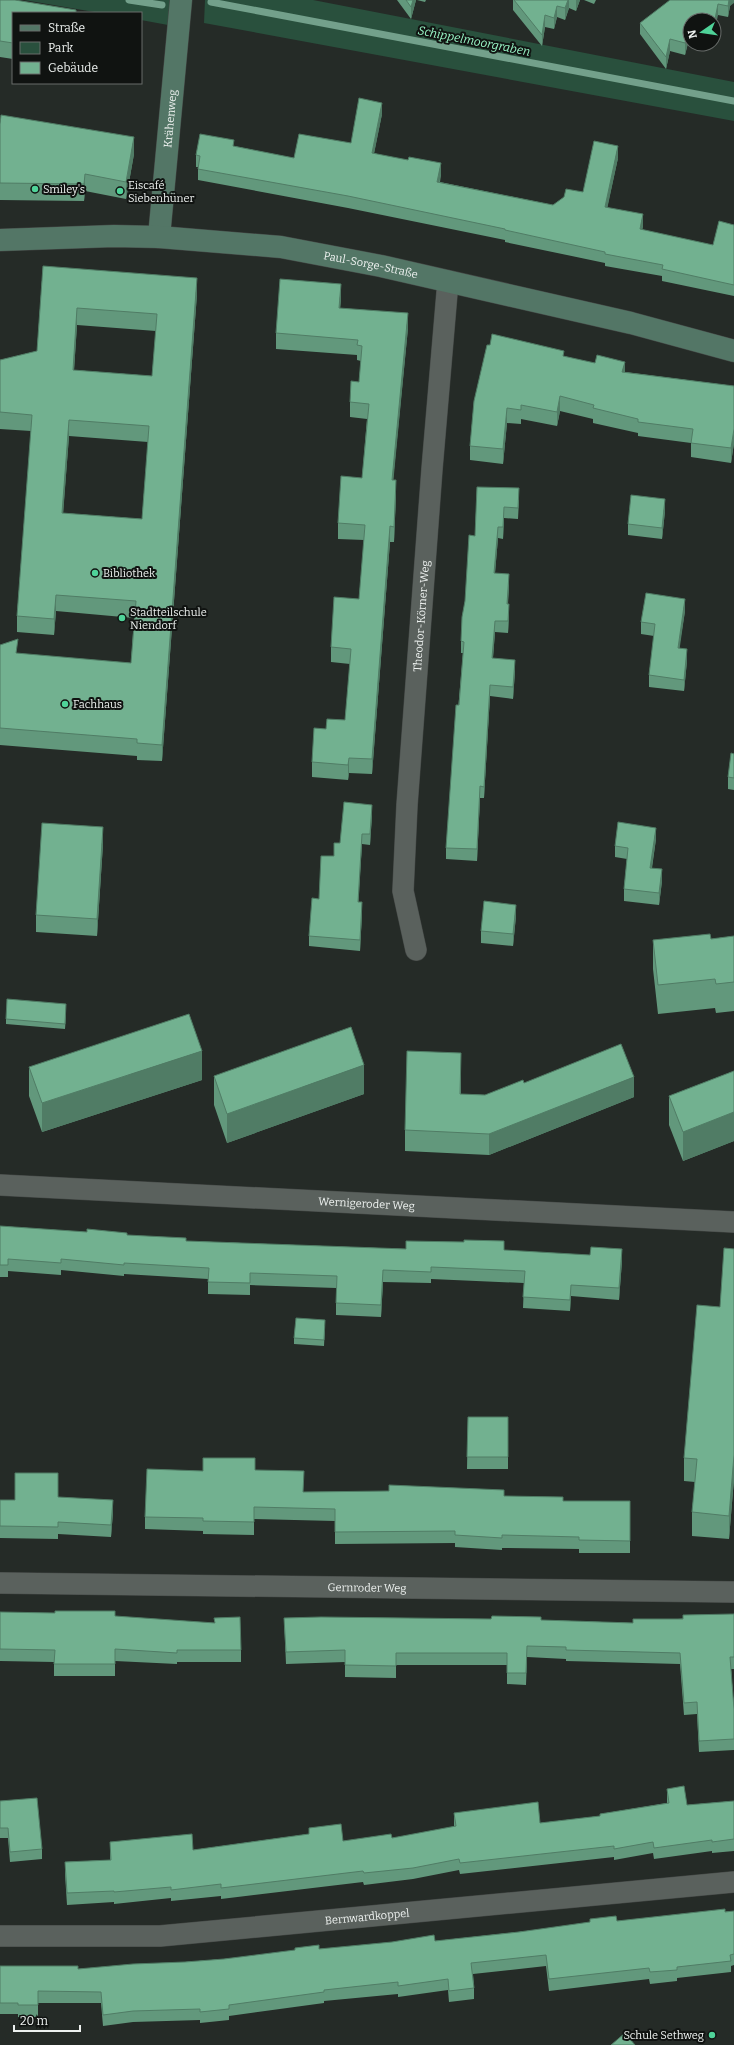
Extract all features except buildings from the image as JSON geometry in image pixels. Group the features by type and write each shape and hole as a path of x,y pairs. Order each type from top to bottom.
{"street":[{"name":"Krähenweg","path":"158,237 181,0"},
{"name":"Paul-Sorge-Straße","path":"0,240 114,236 158,237 281,247 448,281 632,323 734,352"},
{"name":"Theodor-Körner-Weg","path":"416,950 403,891 432,469 448,281"},
{"name":"Wernigeroder Weg","path":"0,1185 734,1222"},
{"name":"Gernroder Weg","path":"0,1583 734,1592"},
{"name":"Bernwardkoppel","path":"0,1936 160,1936 734,1882"}],"green space":[{"path":"24,0 170,0 168,25 142,20 142,12 94,12"},
{"path":"205,0 313,0 734,82 734,121 204,23"}],"waterway":[{"name":"Schippelmoorgraben","path":"129,0 162,5"},
{"name":"Schippelmoorgraben","path":"211,2 734,101"}],"place":[{"name":"Smiley's","path":"35,189"},
{"name":"Eiscafé Siebenhüner","path":"120,191"},
{"name":"Bibliothek","path":"95,573"},
{"name":"Stadtteilschule Niendorf","path":"122,618"},
{"name":"Fachhaus","path":"65,704"},
{"name":"Schule Sethweg","path":"712,2035"}]}
